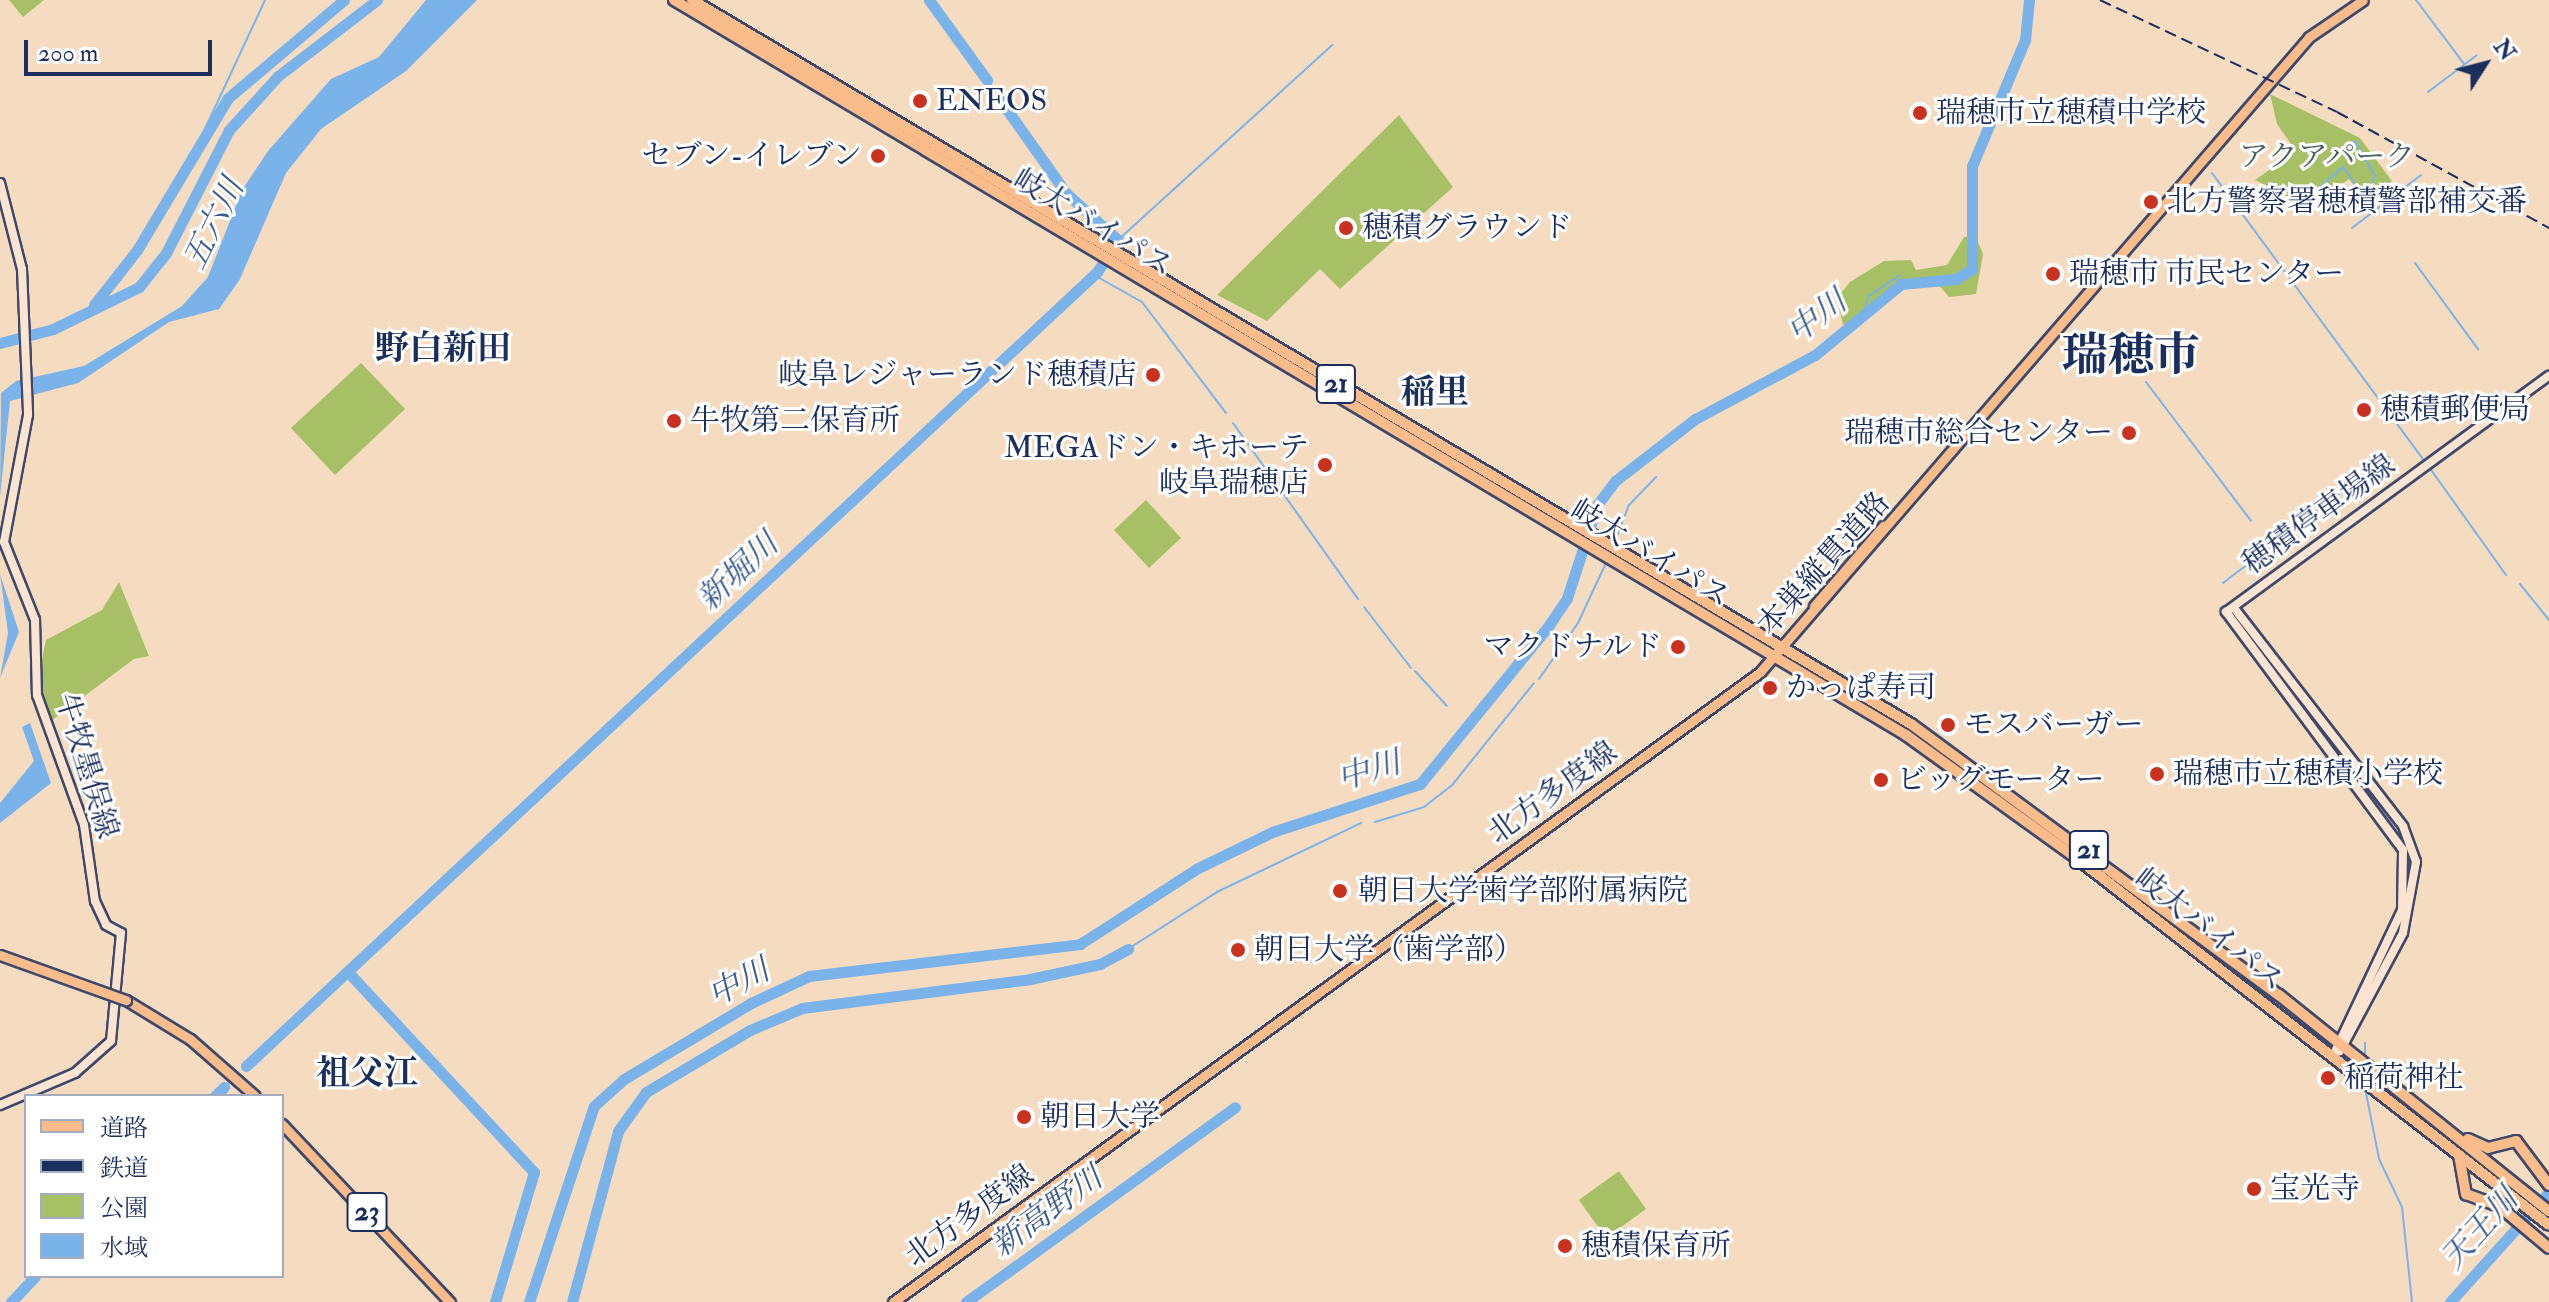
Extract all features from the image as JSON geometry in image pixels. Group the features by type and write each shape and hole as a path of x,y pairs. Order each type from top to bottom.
{"highway":[{"name":"岐大バイパス","path":"674,0 1091,243"},
{"name":"岐大バイパス","path":"692,0 1556,521 1911,724 2037,812 2343,1045 2442,1124 2527,1199 2549,1225"},
{"name":"岐大バイパス","path":"1611,553 1773,659 1978,786 2501,1187 2549,1211"},
{"path":"2442,1124 2485,1148 2516,1141 2546,1182"},
{"path":"2499,1144 2500,1164 2527,1199"},
{"path":"2458,1153 2466,1194 2513,1218 2549,1248"},
{"path":"2464,1183 2476,1174 2501,1187"}],"main road":[{"name":"本巣縦貫道路","path":"1773,659 2305,34 2352,0"},
{"name":"本巣縦貫道路","path":"1781,649 2309,37 2363,0"},
{"name":"牛牧墨俣線","path":"0,183 18,240 28,415 4,542 35,620 37,695 84,825 95,901 106,925 121,933 120,977 104,1048 75,1073 26,1094"},
{"name":"穂積停車場線","path":"2343,1045 2402,910 2403,850 2230,610 2549,376"},
{"name":"北方多度線","path":"893,1302 1773,659"},
{"path":"0,955 126,1000 190,1039 253,1094"},
{"path":"2333,1056 2343,1045"},
{"name":"牛牧墨俣線","path":"0,1105 24,1095"},
{"name":"23","path":"284,1126 450,1302"}],"green space":[{"path":"9,0 44,0 23,17"},
{"name":"アクアパーク","path":"2270,94 2360,138 2392,181 2366,201 2349,179 2309,208 2255,180 2296,151 2277,124"},
{"name":"穂積グラウンド","path":"1399,115 1453,187 1340,289 1320,269 1267,321 1217,295"},
{"path":"1964,237 1976,237 1983,254 1976,294 1949,297 1932,277 1904,280 1847,329 1843,324 1837,298 1850,282 1884,261 1911,260 1916,270 1947,265"},
{"path":"361,363 405,409 335,475 291,428"},
{"path":"1146,500 1181,538 1149,568 1114,530"},
{"path":"119,582 149,656 134,659 51,721 37,682 46,640 102,610"},
{"path":"1619,1171 1646,1209 1606,1238 1579,1200"}],"water":[{"path":"426,0 477,0 406,71 321,129 286,173 240,279 219,309 169,322 78,383 10,401 0,497 1,393 16,381 84,366 182,306 208,277 242,190 268,151 331,79 379,57"},
{"path":"0,574 19,632 0,678 8,633"},
{"path":"30,723 51,783 0,823 0,803 34,761 22,727"}],"waterway":[{"path":"204,131 265,0"},
{"path":"94,305 137,250 228,98 344,0"},
{"name":"五六川","path":"0,343 53,329 139,287 166,253 229,130 278,76 377,0"},
{"name":"新堀川","path":"929,0 987,80"},
{"name":"中川","path":"529,1302 594,1106 624,1079 751,1003 809,976 1080,944 1198,868 1272,832 1420,784 1549,625 1567,598 1597,505 1615,481 1695,419 1815,355 1901,284 1956,279 1972,269 1972,166 2025,40 2029,0"},
{"path":"2416,0 2464,64"},
{"path":"1118,240 1332,45"},
{"path":"2428,92 2477,55"},
{"name":"新堀川","path":"246,1066 1097,272 1118,240 1066,193 996,94"},
{"path":"2331,162 2355,141 2375,175 2371,187"},
{"path":"2303,202 2343,167 2374,209"},
{"path":"2212,173 2425,462"},
{"path":"2352,228 2421,175"},
{"path":"2367,198 2388,183"},
{"path":"2415,263 2478,349"},
{"path":"1094,275 1142,302 1226,413"},
{"path":"1862,320 1869,296 1900,275"},
{"path":"2146,382 2251,521"},
{"path":"1233,423 1358,599"},
{"path":"2223,583 2388,457"},
{"path":"2429,467 2506,575"},
{"path":"1617,536 1629,505 1656,477"},
{"path":"1539,679 1578,623 1605,565"},
{"path":"2520,584 2549,620"},
{"path":"1364,607 1411,668"},
{"path":"1415,671 1447,706"},
{"path":"1375,822 1424,807 1453,784 1534,683"},
{"path":"1128,949 1217,892 1361,823"},
{"path":"572,1302 618,1131 646,1092 750,1030 802,1008 1030,979 1100,964 1128,949"},
{"path":"348,972 534,1172 495,1302"},
{"path":"2365,1043 2365,1058"},
{"name":"新堀川","path":"217,1094 224,1087"},
{"path":"2365,1088 2379,1159 2402,1207 2412,1302"},
{"name":"新高野川","path":"966,1302 1235,1107"},
{"name":"天王川","path":"2450,1302 2549,1192"},
{"name":"新堀川","path":"11,1302 33,1278"}],"railway":[{"path":"2100,0 2337,112 2549,228"}],"place":[{"name":"ENEOS","path":"920,101"},
{"name":"瑞穂市立穂積中学校","path":"1920,113"},
{"name":"セブン-イレブン","path":"878,156"},
{"name":"北方警察署穂積警部補交番","path":"2151,202"},
{"name":"穂積グラウンド","path":"1346,228"},
{"name":"瑞穂市 市民センター","path":"2053,274"},
{"name":"岐阜レジャーランド穂積店","path":"1153,375"},
{"name":"穂積郵便局","path":"2364,410"},
{"name":"牛牧第二保育所","path":"674,421"},
{"name":"瑞穂市総合センター","path":"2129,433"},
{"name":"MEGAドン・キホーテ 岐阜瑞穂店","path":"1325,465"},
{"name":"マクドナルド","path":"1678,647"},
{"name":"かっぱ寿司","path":"1770,688"},
{"name":"モスバーガー","path":"1948,725"},
{"name":"瑞穂市立穂積小学校","path":"2157,774"},
{"name":"ビッグモーター","path":"1881,780"},
{"name":"朝日大学歯学部附属病院","path":"1340,891"},
{"name":"朝日大学（歯学部）","path":"1238,950"},
{"name":"稲荷神社","path":"2328,1078"},
{"name":"朝日大学","path":"1024,1117"},
{"name":"宝光寺","path":"2254,1189"},
{"name":"穂積保育所","path":"1565,1246"}],"district":[{"name":"野白新田","path":"443,349"},
{"name":"瑞穂市","path":"2131,356"},
{"name":"稲里","path":"1435,393"},
{"name":"祖父江","path":"367,1074"}]}
